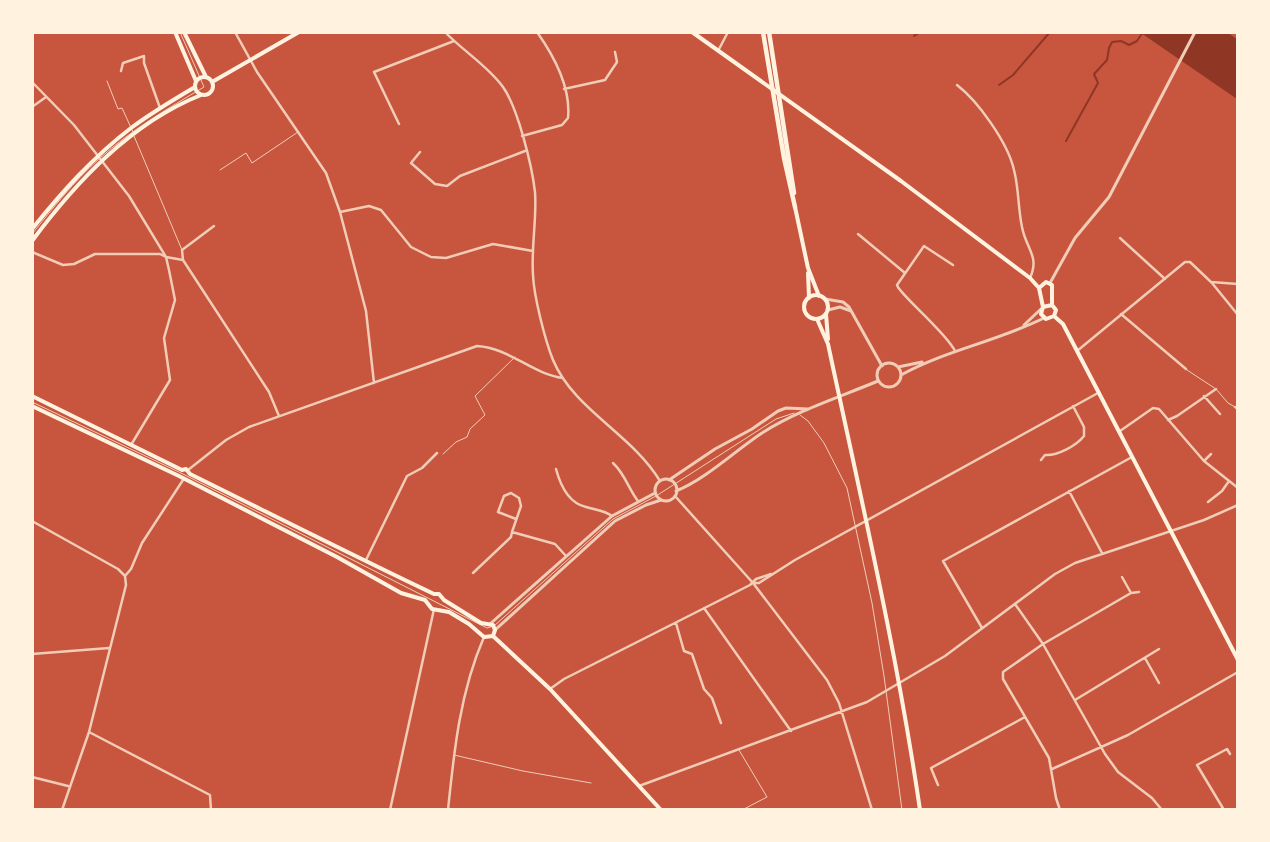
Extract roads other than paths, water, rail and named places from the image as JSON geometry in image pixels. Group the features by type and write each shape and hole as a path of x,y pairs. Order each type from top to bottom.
{"highway":[{"path":"763,32 784,158 795,207"},
{"path":"769,32 794,186 795,207"}],"main road":[{"path":"32,229 60,194 100,158 160,108 195,89 198,80 175,32"},
{"path":"184,32 206,77 212,82"},
{"path":"212,82 299,32"},
{"path":"692,32 945,212 1030,278 1040,288 1044,318 1050,319 1054,316 1056,310 1052,305 1054,289 1050,284 1044,283 1040,288"},
{"path":"198,80 206,77"},
{"path":"32,240 64,199 100,158 132,132 201,95 207,95 211,91 212,82"},
{"path":"195,89 201,95"},
{"path":"795,207 808,268 819,296"},
{"path":"808,268 809,298"},
{"path":"1042,295 1052,294"},
{"path":"828,344 816,319 809,317 804,310 805,303 809,298 819,296 825,299 828,344 875,553 899,676 920,810"},
{"path":"1042,308 1052,305"},
{"path":"816,319 827,312"},
{"path":"1054,316 1064,324 1076,351 1133,456 1238,660"},
{"path":"32,396 132,445 366,575 429,601 434,609 442,605"},
{"path":"32,406 187,476 434,594 440,595 442,605 480,632 484,637 493,636"},
{"path":"429,601 434,594"},
{"path":"442,605 483,625 493,627 493,636 550,689 661,810"},
{"path":"480,632 483,625"}],"street":[{"path":"235,32 251,61 326,174 340,212 367,315 374,383"},
{"path":"445,32 504,88 516,114 535,196 533,274 553,359 563,378 575,394 625,438 660,481"},
{"path":"522,136 562,125 567,121 568,110 556,62 537,32"},
{"path":"718,51 728,32"},
{"path":"1050,284 1076,238 1113,191 1196,32"},
{"path":"399,124 374,72 454,41"},
{"path":"564,89 605,80 617,62 615,52"},
{"path":"121,71 123,63 144,56 144,63 160,108"},
{"path":"32,82 74,125 100,158 135,207 166,258 175,300 164,338 170,380 132,445"},
{"path":"957,85 983,110 1014,168 1022,226 1035,261 1030,278"},
{"path":"32,107 46,97"},
{"path":"420,152 411,162 435,184 447,186 460,176 526,151"},
{"path":"340,212 363,206 376,208 386,215 411,247 431,257 455,256 472,249 493,244 533,251"},
{"path":"214,226 182,250 183,260 269,392 279,416"},
{"path":"858,234 905,273"},
{"path":"1120,238 1165,279"},
{"path":"953,265 924,246 897,285 898,289 950,340 955,351"},
{"path":"32,252 64,265 74,264 92,255 100,254 160,254 166,258 183,260"},
{"path":"1076,351 1188,262 1211,282 1238,315"},
{"path":"1211,282 1238,284"},
{"path":"825,299 843,302 852,311 882,366"},
{"path":"827,312 840,307 852,311"},
{"path":"1022,327 1042,308"},
{"path":"1121,314 1186,369"},
{"path":"925,362 898,367 890,364 882,366 877,374 878,381 884,386 892,387 898,383 901,375 925,362 1012,332 1044,318"},
{"path":"124,576 131,568 142,543 187,476 226,440 249,427 478,346 496,349 515,356 550,375 563,378"},
{"path":"898,367 901,375"},
{"path":"676,491 742,450 763,432 808,409 878,381"},
{"path":"1168,420 1178,416 1216,389"},
{"path":"550,689 564,679 753,583 756,579 773,573 1098,393"},
{"path":"1204,396 1220,414"},
{"path":"1042,460 1045,454 1053,455 1078,442 1084,436 1084,427 1073,406"},
{"path":"661,500 656,494 656,486 660,481 669,480 778,411 786,408 808,409"},
{"path":"1119,431 1153,408 1159,409 1204,461 1238,488"},
{"path":"366,560 406,476 422,468 437,453"},
{"path":"1204,461 1211,454"},
{"path":"982,628 943,561 1133,456"},
{"path":"613,463 624,474 627,485 638,501"},
{"path":"556,468 562,488 578,504 612,516"},
{"path":"493,627 614,521 646,505 661,500 669,501 675,496 675,484 669,480"},
{"path":"1208,502 1222,491 1229,481"},
{"path":"1069,491 1102,553"},
{"path":"473,573 511,537 520,506 519,498 511,493 504,496 498,512 516,519"},
{"path":"493,627 566,556 612,516 638,501 656,494"},
{"path":"675,496 753,583 820,668 837,697 872,810"},
{"path":"639,786 842,713 880,695 944,656 1055,574 1075,563 1204,520 1238,505"},
{"path":"32,521 118,569 124,576 126,586 88,732 68,786 62,810"},
{"path":"512,532 555,544 566,556"},
{"path":"1122,577 1131,593"},
{"path":"1060,810 1056,798 1050,758 1003,679 1004,672 1043,644 1131,593 1139,592"},
{"path":"1015,604 1043,644 1118,772 1152,798 1162,810"},
{"path":"704,607 791,731"},
{"path":"390,810 434,609"},
{"path":"676,622 684,651 692,654 704,689 712,698 722,723"},
{"path":"448,810 454,755 464,697 484,637"},
{"path":"32,654 109,648"},
{"path":"1075,700 1160,649"},
{"path":"1145,658 1159,683"},
{"path":"1052,769 1128,735 1238,672"},
{"path":"938,785 931,768 1025,717"},
{"path":"88,732 210,795 211,810"},
{"path":"1224,810 1197,764 1227,749 1230,754"},
{"path":"32,777 68,786"}],"lane":[{"path":"132,132 195,89 204,86 198,80 180,32"},
{"path":"107,81 118,109 122,108 182,250"},
{"path":"220,170 246,153 252,163 299,132"},
{"path":"32,234 62,196 100,158"},
{"path":"443,454 456,442 468,438 470,429 485,416 475,396 515,356"},
{"path":"1186,369 1216,389 1228,403 1236,408"},
{"path":"32,402 180,473"},
{"path":"493,627 613,519 675,484 776,418 787,414 799,414 808,421 824,443 847,488 872,603 883,667 902,810"},
{"path":"187,476 429,601 442,605"},
{"path":"739,750 768,797 744,809"},
{"path":"454,755 523,771 590,783"}],"waterway":[{"path":"914,36 920,32"},
{"path":"999,85 1013,75 1050,32"},
{"path":"1066,141 1098,83 1094,74 1107,60 1112,42 1121,41 1129,45 1137,41 1143,32"}]}
